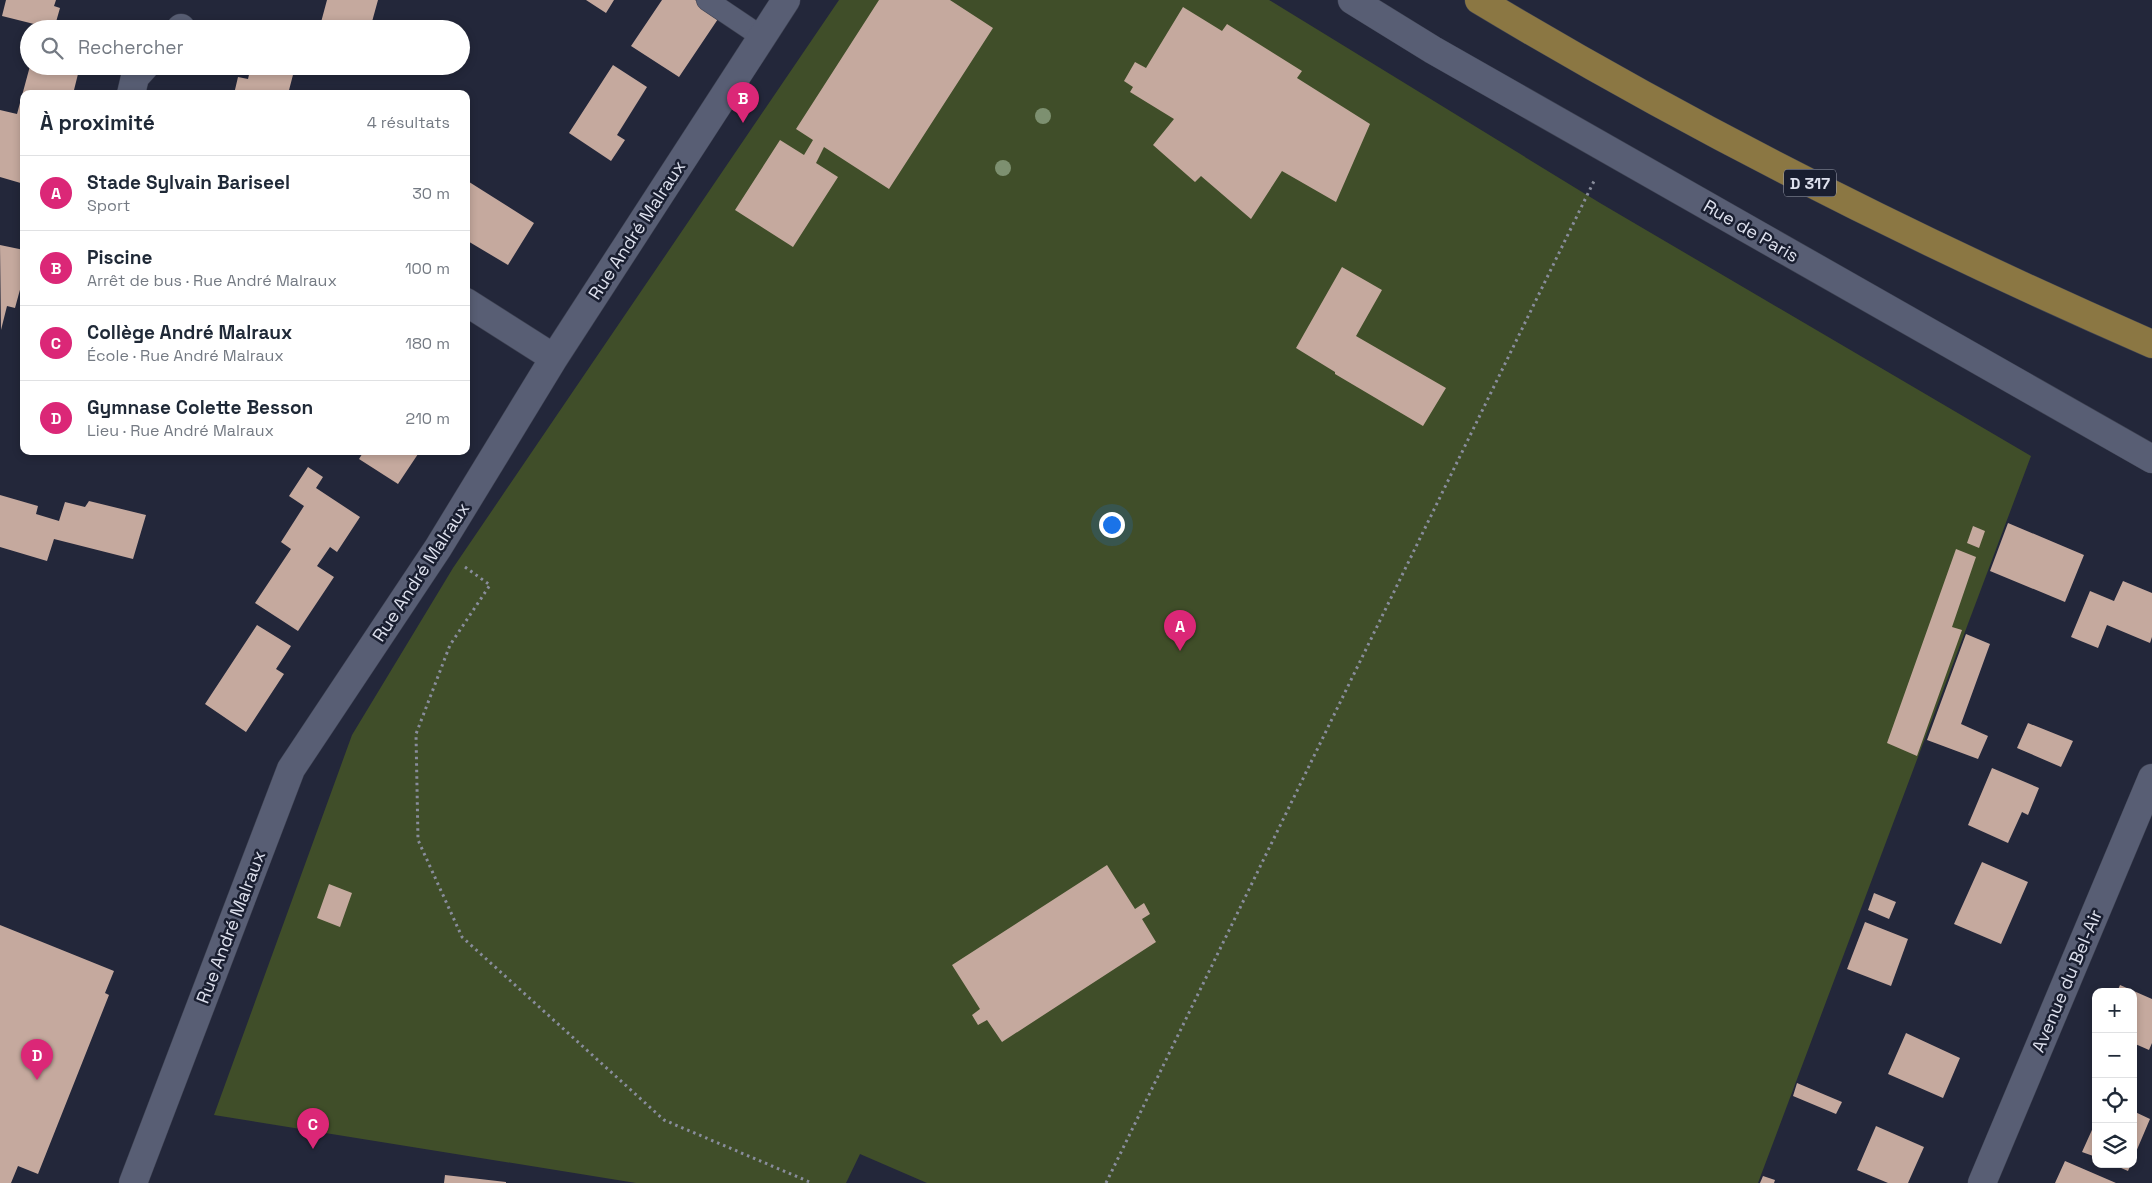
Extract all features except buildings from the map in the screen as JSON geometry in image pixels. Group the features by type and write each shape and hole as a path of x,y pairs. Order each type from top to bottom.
{"main road":[{"name":"D 317","path":"1478,0 1571,56 1717,135 1862,210 1987,271 2152,344"}],"street":[{"name":"Rue André Malraux","path":"133,1183 291,769 438,548 554,358 786,0"},
{"name":"Rue de Paris","path":"1352,0 1433,50 2152,459"},
{"path":"132,90 137,75"},
{"path":"470,305 554,358"},
{"name":"Avenue du Bel-Air","path":"1982,1183 2152,778"}],"lane":[{"path":"707,0 762,37"}],"path":[{"path":"1106,1183 1609,150"},
{"path":"438,548 490,585 450,645 416,734 418,840 462,937 664,1120 812,1183"}],"green space":[{"path":"839,0 1269,0 1600,203 2031,456 1758,1183 927,1183 860,1154 846,1183 636,1183 214,1115 352,735 453,568"}],"place":[{"name":"Piscine","path":"743,123"},
{"name":"Stade Sylvain Bariseel","path":"1180,651"},
{"name":"Gymnase Colette Besson","path":"37,1080"},
{"name":"Collège André Malraux","path":"313,1149"}]}
